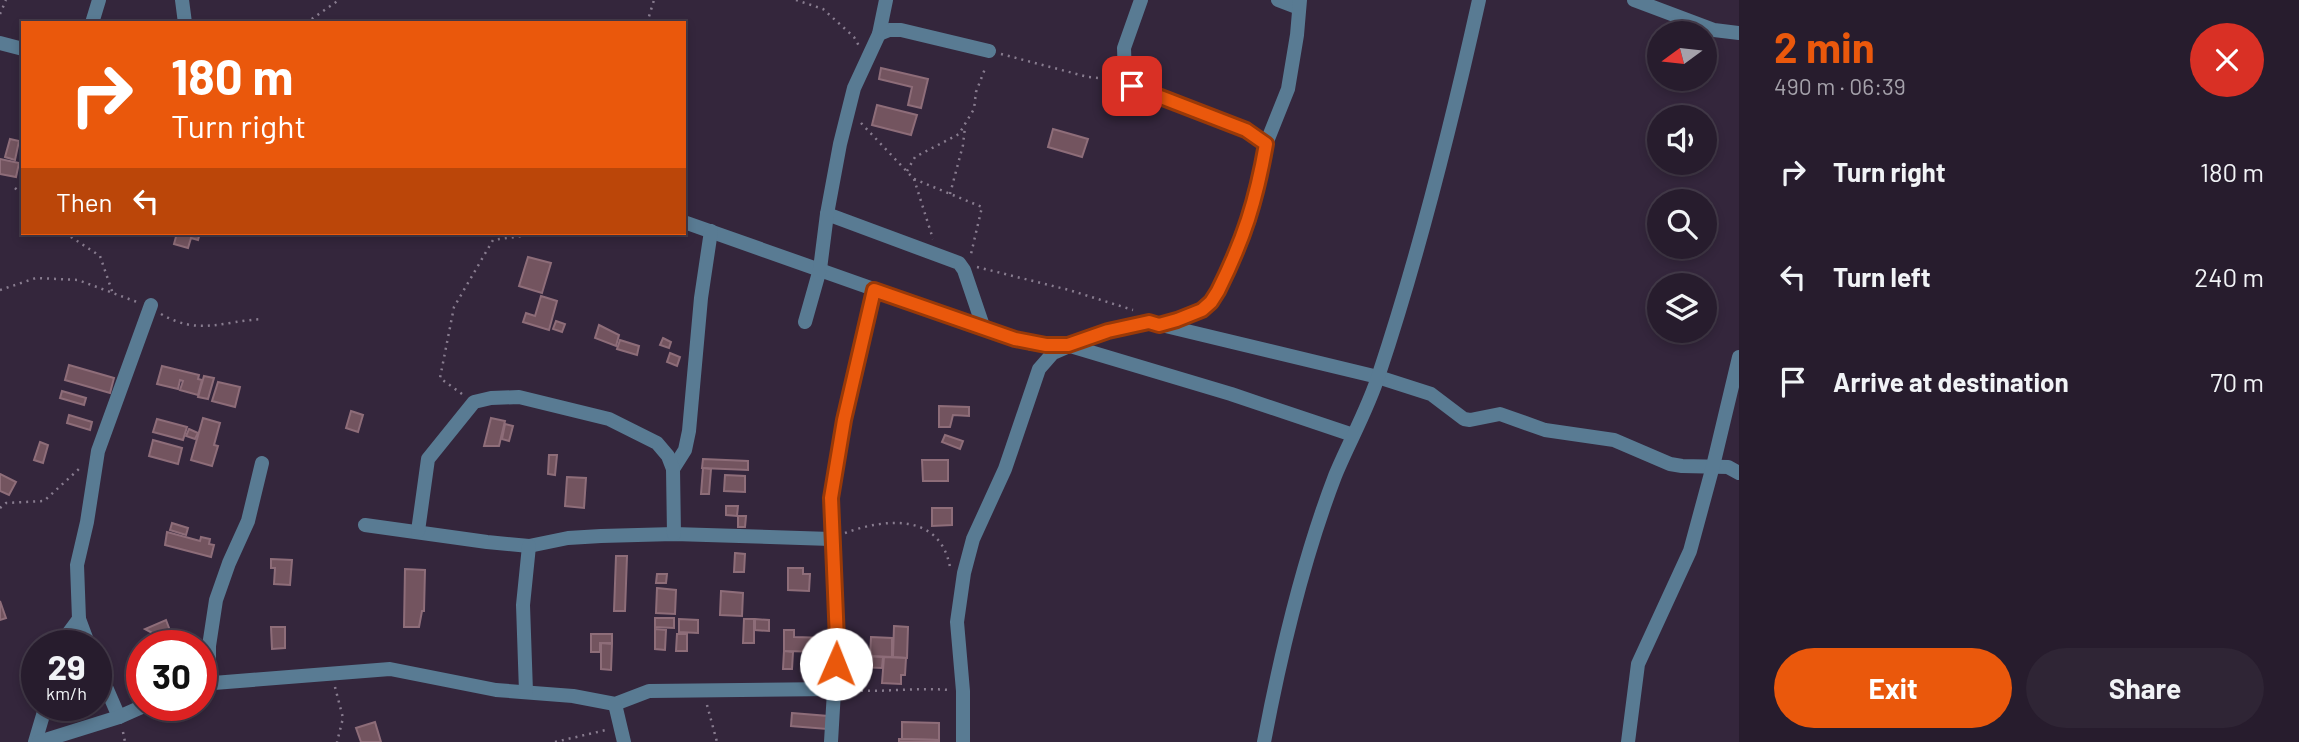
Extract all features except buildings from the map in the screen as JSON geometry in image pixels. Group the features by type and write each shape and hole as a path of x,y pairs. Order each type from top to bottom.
{"street":[{"path":"93,21 99,0"},
{"path":"182,0 185,21"},
{"path":"805,322 820,269 827,214 849,110 855,88 879,34 886,0"},
{"path":"1142,0 1124,48 1125,77 1132,86 1246,130 1266,144"},
{"path":"963,742 957,622 964,573 972,539 1005,469 1039,369 1053,353 1068,345 1108,331 1191,315 1211,302 1249,221 1266,144 1288,89 1299,4 1278,0"},
{"path":"1264,742 1296,594 1332,487 1378,377 1424,230 1479,0"},
{"path":"1634,0 1714,30 1739,33"},
{"path":"879,34 889,30 901,30 989,51"},
{"path":"0,43 21,48"},
{"path":"827,214 959,263 983,326"},
{"path":"686,223 1032,344 1068,345 1231,394 1353,435"},
{"path":"673,469 685,450 689,431 701,298 711,231"},
{"path":"831,742 837,640 831,498 836,459 874,290"},
{"path":"83,630 79,619 77,565 87,522 97,451 151,305"},
{"path":"1154,323 1378,377 1431,394 1464,419 1500,414 1545,430 1614,440 1670,464 1728,467 1739,473"},
{"path":"1628,742 1638,664 1690,551 1739,357"},
{"path":"418,531 428,459 474,402 519,397 609,419 657,443 668,456 673,469 674,534"},
{"path":"211,630 216,600 229,562 248,521 262,463"},
{"path":"365,525 495,544 529,546 583,536 674,534 831,538"},
{"path":"526,692 523,605 529,546"},
{"path":"71,630 79,619"},
{"path":"217,682 390,669 450,682 573,696 615,704 649,691 834,689"},
{"path":"112,701 119,717"},
{"path":"615,704 624,742"},
{"path":"37,742 126,714"},
{"path":"37,742 42,721"}],"path":[{"path":"0,14 6,0"},
{"path":"309,21 339,0"},
{"path":"648,21 654,0"},
{"path":"796,0 823,9 841,24 854,37 866,66"},
{"path":"907,171 915,157 959,134 974,109 976,92 983,78 989,51 1088,77 1125,77"},
{"path":"849,110 914,178 982,207 968,264 1069,290 1137,312 1154,323"},
{"path":"950,194 966,123"},
{"path":"914,178 938,253"},
{"path":"15,188 21,194"},
{"path":"68,235 100,256 113,294"},
{"path":"474,402 440,378 454,307 493,240 529,235"},
{"path":"0,290 36,278 78,280 151,305 172,320 187,326 211,327 263,319"},
{"path":"0,508 6,503 44,501 62,487 97,451"},
{"path":"831,538 877,523 896,522 915,526 942,542 951,576"},
{"path":"332,674 343,718 337,742"},
{"path":"834,689 870,692 932,689 962,691"},
{"path":"700,691 711,715 717,742"},
{"path":"555,742 619,726"}],"route":[{"path":"836,664 831,498 844,420 874,290 1015,339 1046,345 1068,345 1108,331 1149,322 1159,325 1177,320 1202,310 1218,291 1249,221 1266,144 1246,130 1132,86"}]}
